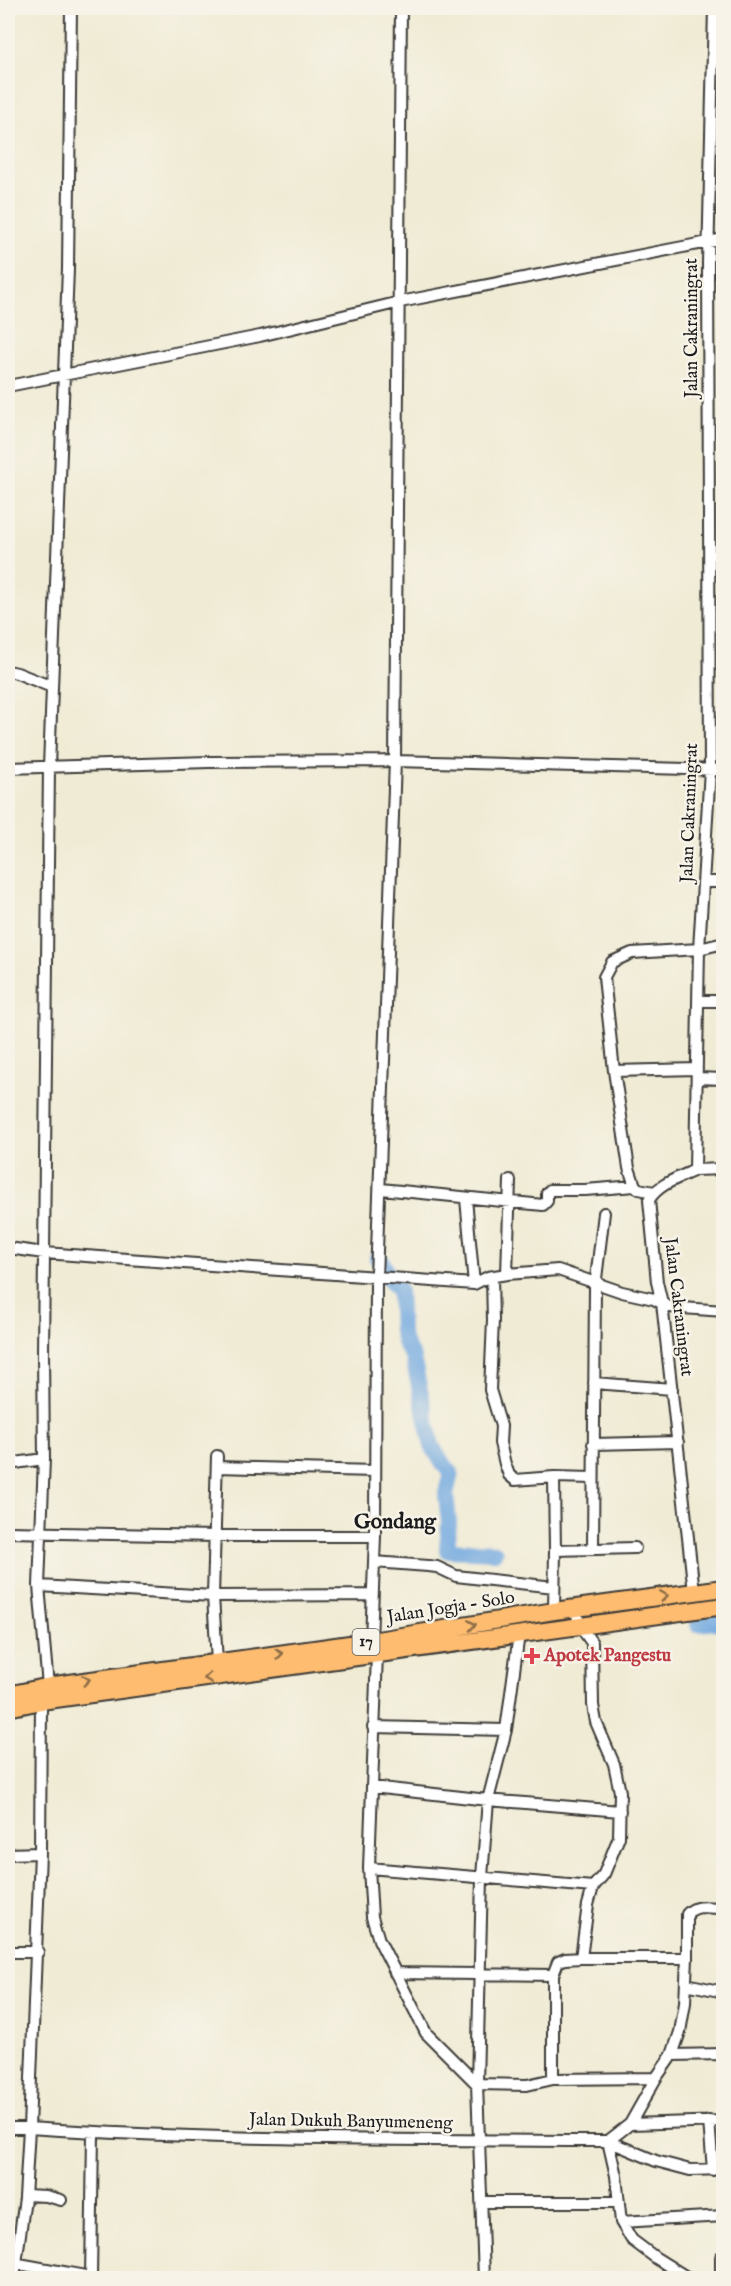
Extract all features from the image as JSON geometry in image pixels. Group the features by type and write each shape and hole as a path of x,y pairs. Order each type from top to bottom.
{"highway":[{"name":"Jalan Jogja - Solo","path":"8,1695 44,1693 374,1648 554,1611 723,1588"},
{"name":"Jalan Jogja - Solo","path":"8,1708 44,1693 217,1662 519,1634 723,1606"}],"street":[{"path":"14,2278 11,2263 25,2196 38,1952 44,1693 39,1586 43,1532 44,1459 49,767 65,375 71,8"},
{"path":"401,8 394,761 381,1190 376,1278 375,1536 372,1595 374,1648 369,1868 372,1917 379,1940 426,2033 477,2084 526,2085 554,2079 656,2078"},
{"name":"Jalan Cakraningrat","path":"694,1170 699,949 710,769 708,242 714,8"},
{"path":"8,386 260,336 400,302 723,238"},
{"path":"8,671 52,687"},
{"path":"8,768 209,762 394,761 723,770"},
{"path":"704,882 723,882"},
{"path":"723,943 699,949 632,953 612,962 604,977 629,1168 635,1186 639,1190 654,1192 694,1170 723,1169"},
{"path":"699,1001 723,1000"},
{"path":"615,1071 697,1074 723,1079"},
{"path":"507,1274 510,1180"},
{"path":"381,1190 543,1205 547,1201 547,1193 550,1190 635,1186"},
{"name":"Jalan Cakraningrat","path":"654,1192 649,1200 651,1224 694,1592"},
{"path":"466,1198 474,1284"},
{"path":"593,1549 596,1281 604,1214"},
{"path":"8,1248 44,1253 474,1284 507,1274 558,1269 669,1307 723,1311"},
{"path":"492,1277 493,1320 490,1383 492,1399 501,1426 500,1443 509,1475 515,1480 554,1477 593,1478"},
{"path":"594,1383 672,1389"},
{"path":"593,1444 678,1442"},
{"path":"8,1464 44,1459"},
{"path":"217,1662 213,1596 217,1461 375,1471"},
{"path":"554,1477 554,1611"},
{"path":"8,1532 375,1536"},
{"path":"555,1550 635,1548"},
{"path":"374,1562 428,1566 456,1576 554,1587"},
{"path":"39,1586 213,1596 372,1595"},
{"path":"575,1608 580,1626 592,1643 593,1705 597,1722 614,1764 620,1792 619,1837 613,1857 604,1874 593,1887 588,1905 581,1958"},
{"path":"484,2278 477,2084 482,1877 488,1800 506,1730 519,1634"},
{"path":"373,1727 506,1730"},
{"path":"372,1787 620,1811"},
{"path":"8,1854 40,1853"},
{"path":"369,1868 593,1887"},
{"path":"608,2141 630,2124 672,2055 680,2032 686,1984 687,1914 698,1907 718,1908"},
{"path":"8,1952 38,1952"},
{"path":"554,2079 553,1975 558,1962 581,1958 687,1958"},
{"path":"395,1973 553,1975"},
{"path":"686,1984 723,1992"},
{"path":"672,2055 723,2054"},
{"path":"608,2141 644,2157 677,2167 690,2170 718,2170 709,2121"},
{"path":"630,2124 723,2121"},
{"name":"Jalan Dukuh Banyumeneng","path":"8,2128 93,2133 480,2141 608,2141"},
{"path":"11,2263 91,2278 93,2133"},
{"path":"608,2141 621,2223 632,2240 688,2278"},
{"path":"25,2196 46,2196 61,2200"},
{"path":"482,2202 619,2202"},
{"path":"621,2223 723,2216"},
{"path":"721,2257 721,2278"}],"waterway":[{"path":"377,1258 382,1261 391,1282 399,1290 401,1331 413,1358 432,1446 451,1473 446,1494 449,1523 447,1550 495,1552"},
{"path":"698,1624 724,1621"}],"place":[{"name":"Apotek Pangestu","path":"532,1656"}],"district":[{"name":"Gondang","path":"395,1522"}]}
